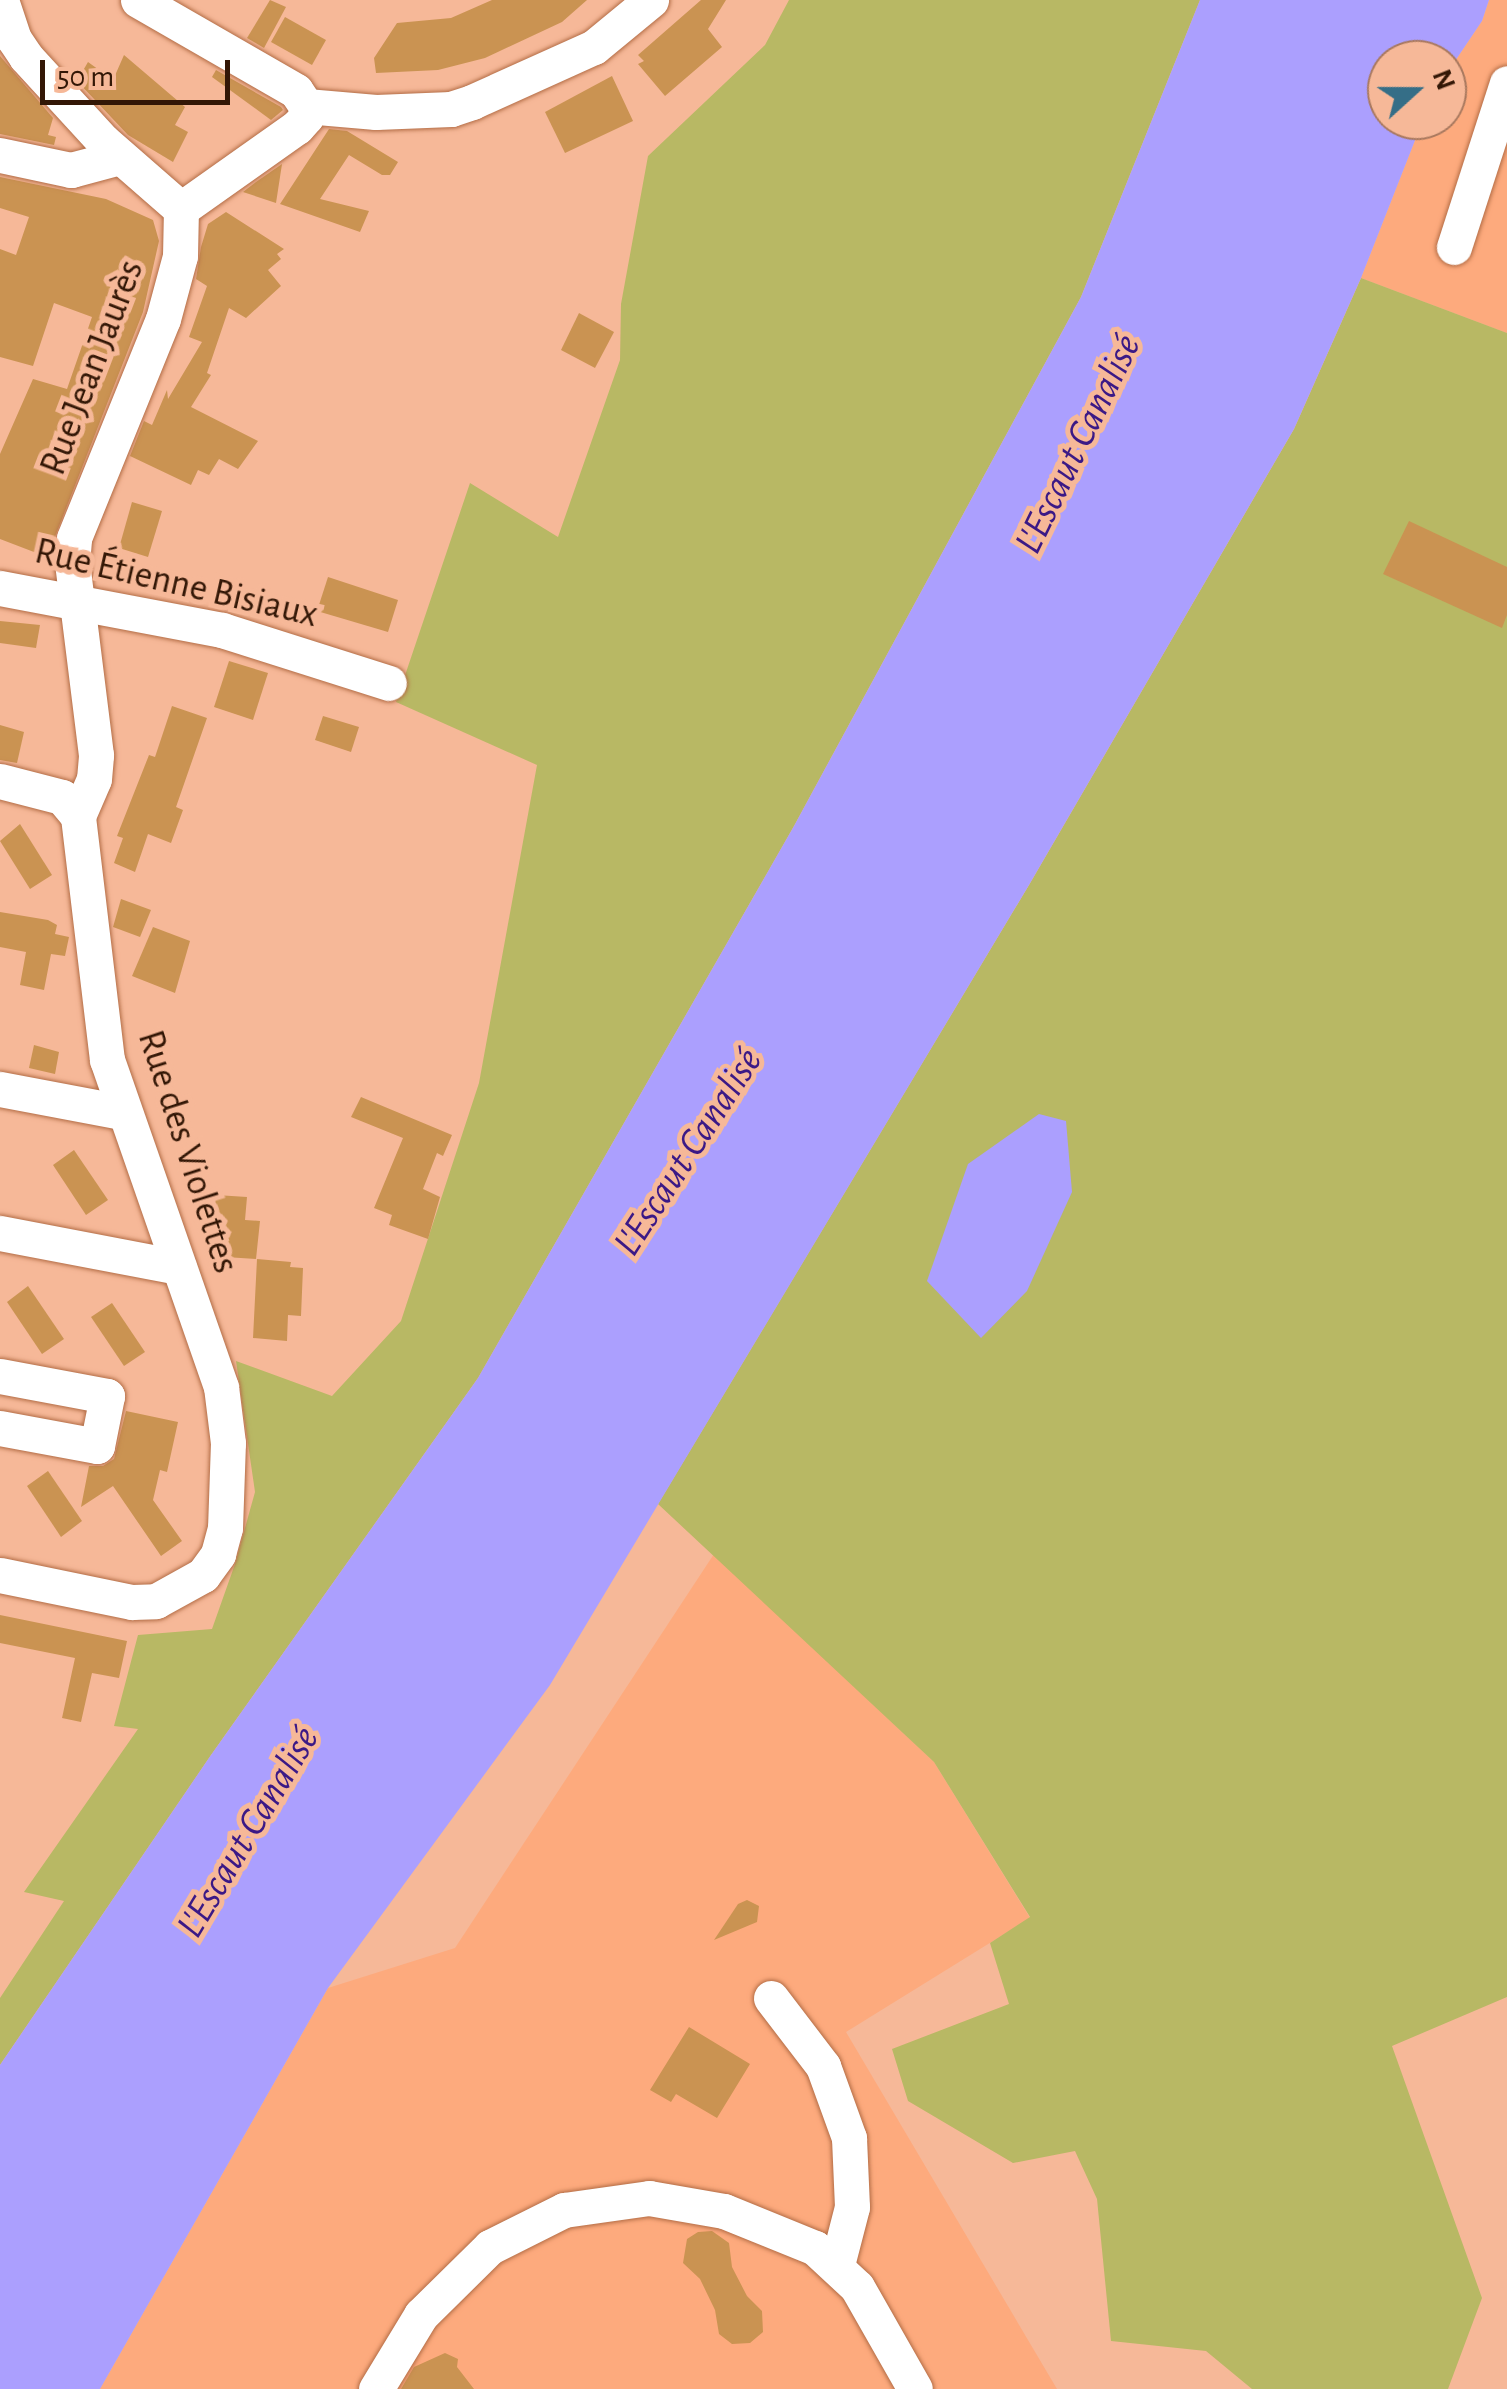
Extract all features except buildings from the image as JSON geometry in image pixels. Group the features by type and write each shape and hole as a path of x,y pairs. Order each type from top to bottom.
{"street":[{"path":"1,0 7,37 120,158 181,209 297,127 306,117 306,106 296,91 138,0"},
{"path":"306,106 376,112 462,106 594,47 651,0"},
{"path":"1454,247 1507,83"},
{"path":"0,155 71,170 120,158"},
{"name":"Rue Jean Jaurès","path":"77,602 74,538 162,319 180,256 181,209"},
{"name":"Rue Étienne Bisiaux","path":"0,588 241,635 389,683"},
{"name":"Rue des Violettes","path":"0,1575 132,1602 156,1601 180,1592 203,1575 222,1541 228,1442 217,1370 122,1112 100,1020 78,816 96,768 77,602"},
{"path":"0,781 62,797 78,816"},
{"path":"0,1089 122,1112"},
{"path":"0,1233 179,1267"},
{"path":"0,1376 107,1396 98,1446 0,1428"},
{"path":"38,1435 48,1385"},
{"path":"772,1998 823,2066 849,2138 852,2207 837,2265"},
{"path":"376,2389 421,2314 446,2285 510,2234 564,2210 630,2199 687,2202 786,2233 837,2265 887,2335 915,2389"}],"shaded area":[{"path":"789,0 1200,0 1081,297 794,826 478,1378 211,1755 0,2065 0,1998 64,1901 24,1892 138,1729 114,1726 138,1635 212,1629 235,1564 255,1492 236,1361 332,1396 401,1321 479,1083 537,765 396,702 470,483 558,537 620,360 621,304 648,156 765,45"},
{"path":"1489,0 1507,0 1507,333 1361,278 1415,140 1467,140 1467,43 1482,21"},
{"path":"1361,278 1507,333 1507,1997 1392,2046 1482,2298 1448,2389 1252,2389 1206,2351 1111,2341 1097,2199 1075,2151 1013,2163 908,2101 892,2049 1009,2004 990,1943 1030,1917 934,1762 658,1504 1029,885 1294,429"},
{"path":"714,1554 934,1762 1030,1918 846,2032 1057,2389 100,2389 328,1988 455,1948"}],"water":[{"name":"L'Escaut Canalisé","path":"1200,0 1489,0 1482,21 1467,43 1467,40 1367,40 1367,140 1415,140 1361,278 1294,429 1029,885 550,1685 328,1988 100,2389 0,2389 0,2065 211,1755 478,1378 794,826 1081,297"},
{"path":"1039,1114 1066,1121 1072,1192 1027,1291 981,1338 927,1281 968,1164"}]}
